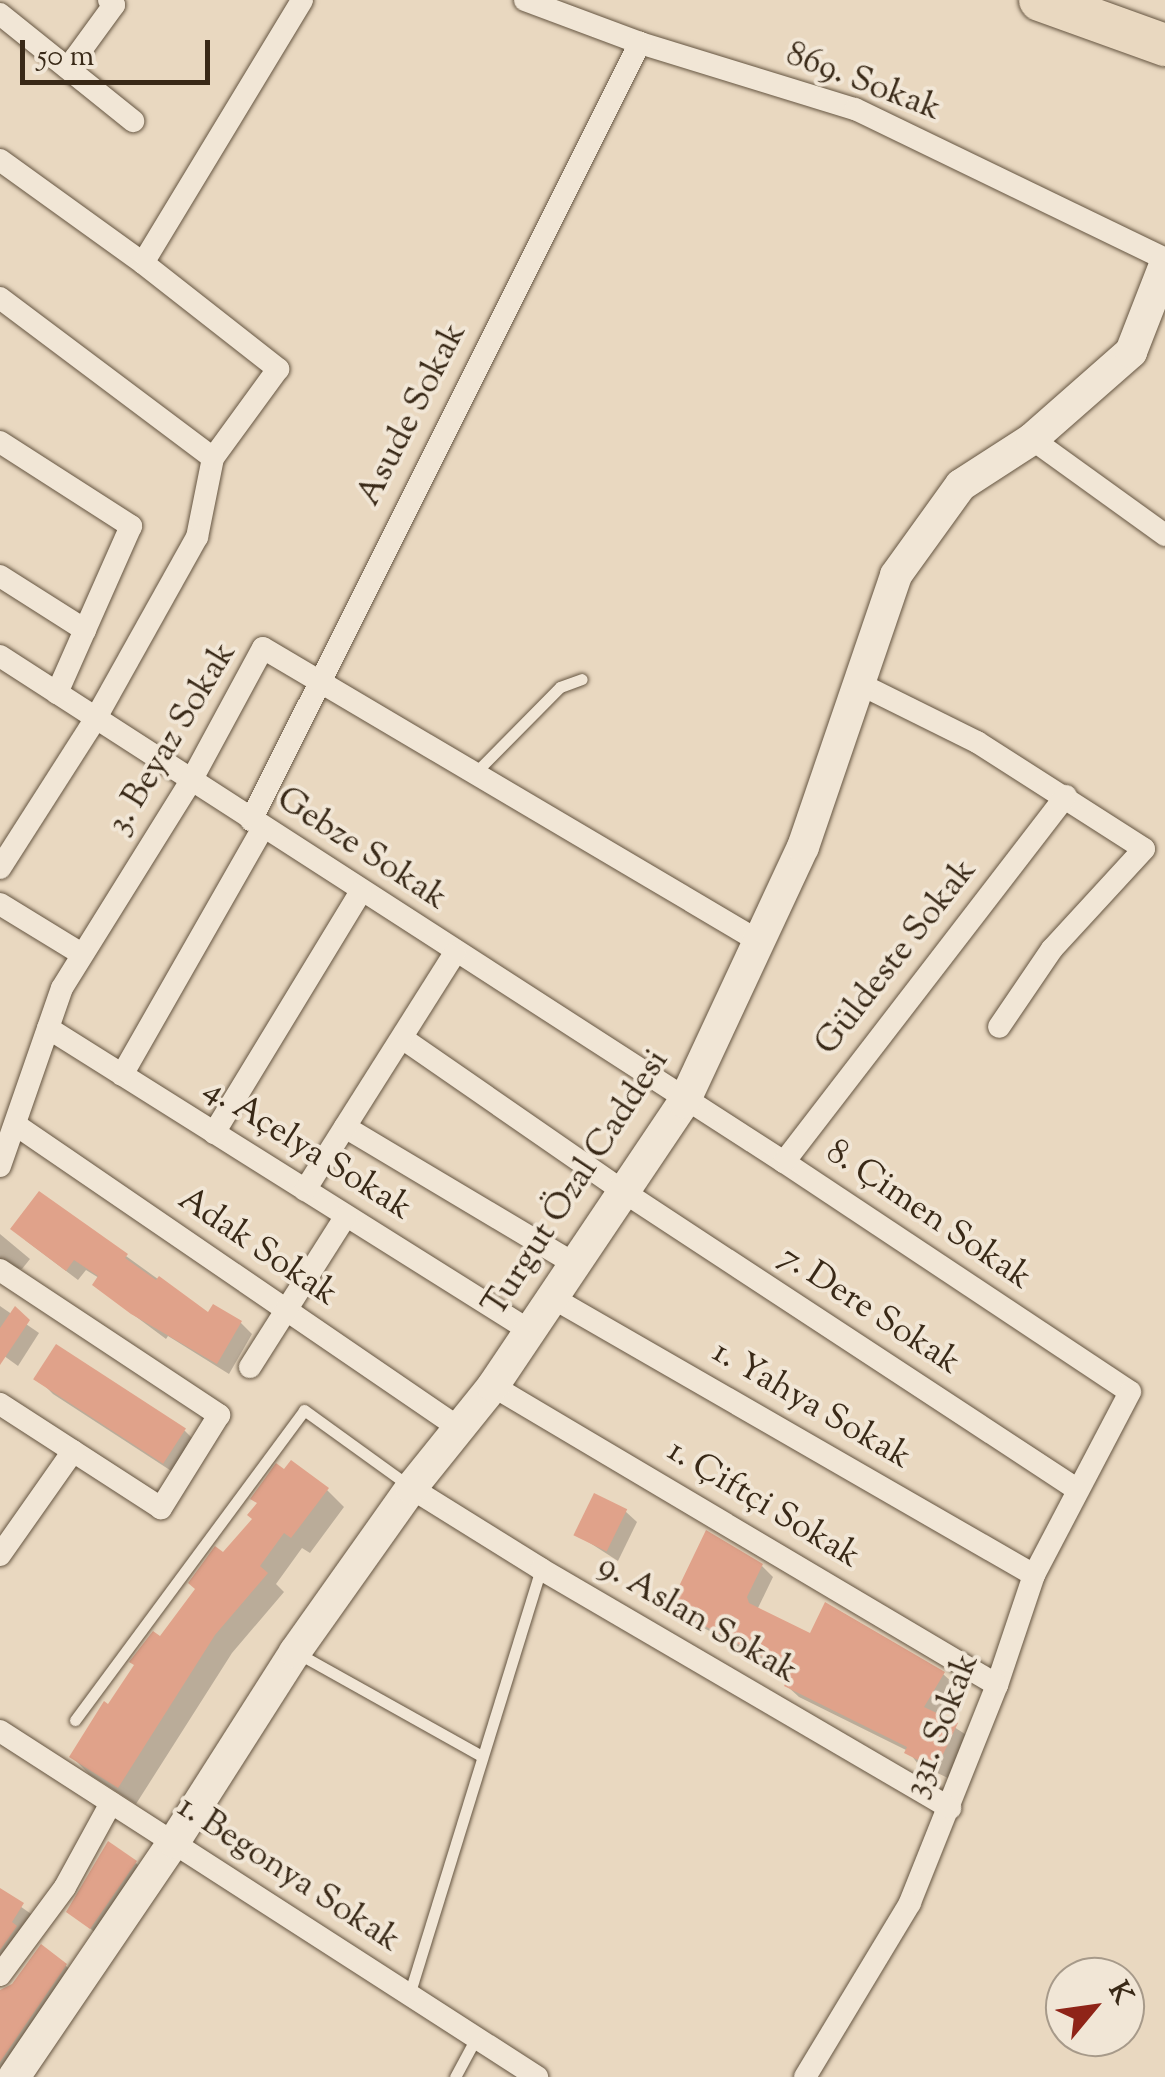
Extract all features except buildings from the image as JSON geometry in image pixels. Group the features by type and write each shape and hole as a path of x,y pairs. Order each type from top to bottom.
{"highway":[{"path":"1040,0 1165,45"}],"street":[{"path":"68,68 114,5 109,0"},
{"path":"143,263 302,0"},
{"name":"869. Sokak","path":"525,0 640,43 855,110 1165,262"},
{"path":"0,14 134,121"},
{"name":"Asude Sokak","path":"122,1075 257,824 318,680 640,43"},
{"path":"0,160 143,263 278,369 213,458 197,537 96,718 0,868"},
{"name":"Turgut Özal Caddesi","path":"14,2077 174,1842 296,1652 411,1488 494,1386 684,1102 762,943 803,848 896,575 926,528 962,485 1032,439 1131,352 1165,262"},
{"path":"0,298 213,458"},
{"path":"1032,439 1165,536"},
{"path":"0,442 131,526 57,693"},
{"path":"0,576 85,630"},
{"name":"3. Beyaz Sokak","path":"0,1166 62,988 191,781 263,648 762,943"},
{"name":"Gebze Sokak","path":"0,656 684,1102"},
{"path":"860,684 977,742 1144,849 1052,950 999,1027"},
{"name":"Güldeste Sokak","path":"784,1162 1066,796"},
{"path":"214,1132 360,891"},
{"path":"0,904 82,954"},
{"path":"305,1190 456,953"},
{"name":"4. Açelya Sokak","path":"48,1028 530,1331"},
{"name":"7. Dere Sokak","path":"402,1038 624,1192 1075,1488"},
{"name":"8. Çimen Sokak","path":"684,1102 784,1162 1130,1392"},
{"name":"Adak Sokak","path":"16,1125 459,1428"},
{"path":"345,1127 575,1264"},
{"path":"250,1367 346,1216"},
{"path":"0,1270 219,1415 161,1508 0,1404"},
{"name":"1. Yahya Sokak","path":"552,1298 1034,1575"},
{"name":"1. Çiftçi Sokak","path":"494,1386 998,1685"},
{"name":"331. Sokak","path":"805,2077 910,1904 998,1685 1034,1575 1075,1488 1130,1392"},
{"path":"0,1555 73,1452"},
{"name":"9. Aslan Sokak","path":"411,1488 541,1569 950,1808"},
{"name":"1. Begonya Sokak","path":"2,1739 174,1842 537,2077"},
{"path":"0,1975 65,1887 112,1803"}],"lane":[{"path":"475,773 560,687 582,679"},
{"path":"75,1720 304,1410 411,1488"},
{"path":"409,1994 480,1755 541,1569"},
{"path":"296,1652 480,1755"},
{"path":"454,2077 476,2038"}]}
